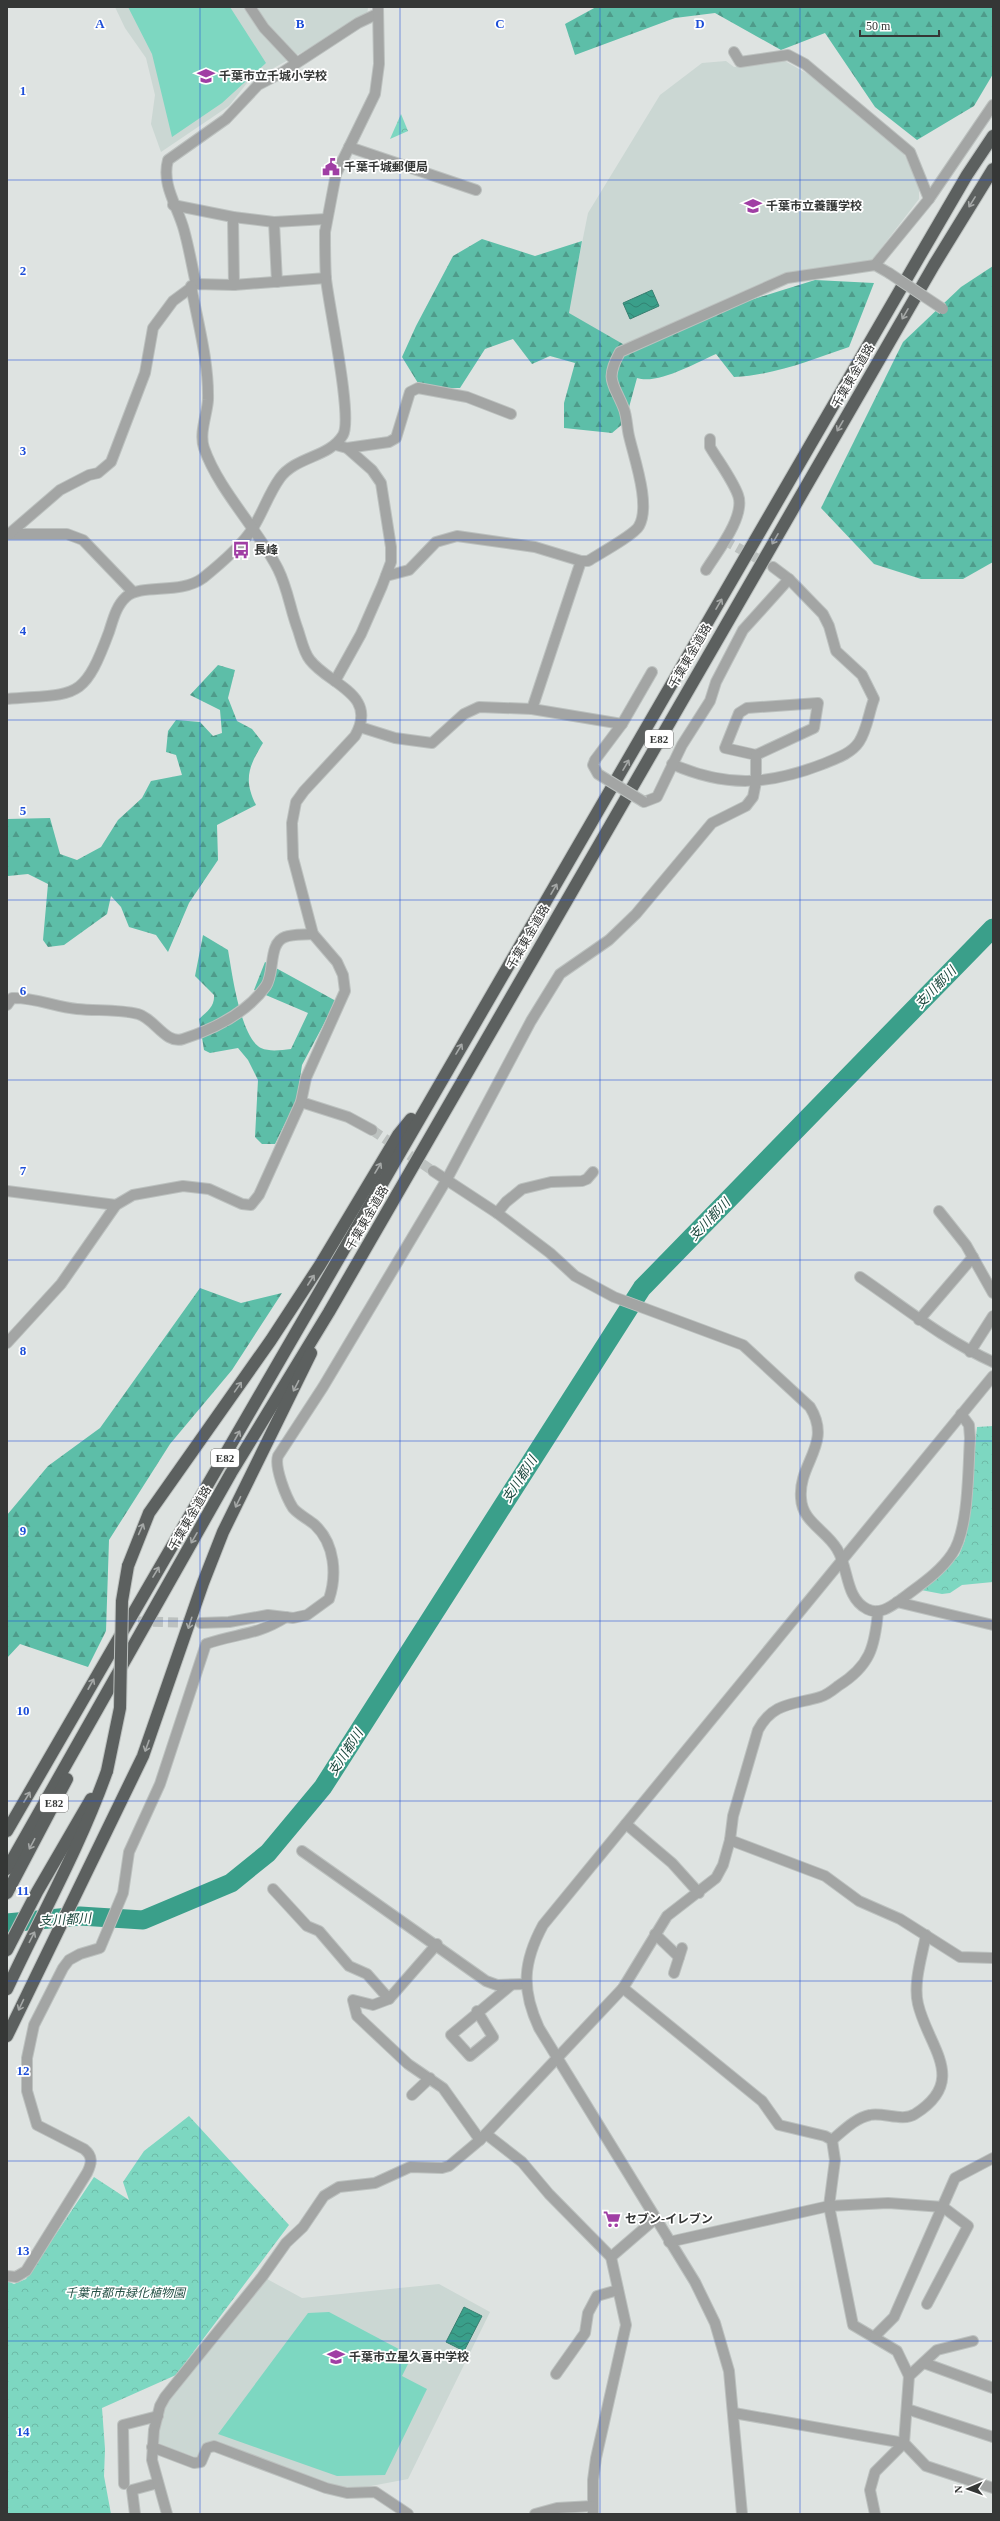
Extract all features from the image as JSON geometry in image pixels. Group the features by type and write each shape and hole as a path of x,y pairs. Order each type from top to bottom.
{"highway":[{"name":"千葉東金道路","path":"439,1083 527,935 967,175 993,136"},
{"name":"千葉東金道路","path":"91,1720 231,1473 329,1312 926,278 993,169"},
{"name":"E82","path":"7,1950 37,1892 107,1771 120,1708 122,1600 128,1566 148,1514 271,1340 320,1265 398,1135 439,1083"},
{"name":"E82","path":"7,1831 130,1616 222,1462 439,1083"},
{"path":"7,2036 143,1756 203,1583 223,1532 307,1362 329,1312"},
{"name":"E82","path":"7,1868 91,1720"},
{"name":"E82","path":"9,1889 83,1747 91,1720"},
{"path":"7,1989 70,1862 91,1815 107,1771"}],"street":[{"path":"250,7 264,28 296,62"},
{"path":"7,1343 61,1284 116,1205 133,1195 183,1186 209,1189 242,1204 251,1205 258,1195 301,1102 306,1078 345,991 343,975 337,962 312,934 291,842 292,823 296,802 311,782 355,736 360,727 362,717 355,698 308,659 293,616 290,596 278,569 252,529 203,447 203,430 208,401 206,373 194,285 184,228 173,205 166,175 168,160 226,119 258,85 283,72 377,10"},
{"path":"7,699 61,694 76,690 84,685 95,668 117,608 133,592 176,589 202,578 252,529 280,478 287,470 336,445 344,433 347,420 326,278 326,219 336,174 375,94 379,64 377,10"},
{"path":"734,52 740,62 788,55 805,64 910,152 929,199"},
{"path":"875,265 929,199 993,105"},
{"path":"349,147 476,190"},
{"path":"173,205 233,217 274,222 326,219"},
{"path":"233,217 234,285"},
{"path":"274,222 277,282"},
{"path":"386,576 409,570 436,542 457,536 535,547 581,561 588,561 633,533 639,526 642,515 640,477 628,436 624,409 616,395 611,373 620,352 787,278 875,265 943,309"},
{"path":"8,534 60,490 89,475 98,473 111,462 145,373 153,328 173,301 194,285 234,285 326,278"},
{"path":"336,445 347,448 389,442 396,438 410,392 418,388 467,397 511,414"},
{"path":"706,570 738,517 740,505 738,495 710,447 710,439"},
{"path":"335,681 362,634 391,562 391,547 381,483 372,470 347,448"},
{"path":"8,534 67,534 83,540 133,592"},
{"path":"532,709 581,561"},
{"path":"672,764 706,776 756,782 781,779 841,757 859,742 874,699 862,675 836,651 829,626 823,614 789,579 773,567"},
{"path":"652,672 622,724 595,760 593,765 598,774 644,802 657,797 672,764 710,701 716,682 743,630 789,579"},
{"path":"818,703 814,728 756,755 726,748 739,713 747,708 818,703"},
{"path":"360,727 395,738 432,743 464,714 479,707 532,709 622,724"},
{"path":"201,1623 229,1622 256,1616 286,1617 307,1615 329,1599 336,1574 325,1539 316,1526 293,1507 277,1467 278,1456 323,1387 447,1179 530,1021 560,974 609,940 636,914 712,824 746,806 753,797 756,782 756,755"},
{"path":"7,1005 12,998 22,998 75,1009 138,1014 149,1019 170,1038 182,1040 234,1017 260,993 266,985 278,943 284,937 312,934"},
{"path":"301,1102 348,1117 372,1130"},
{"path":"433,1171 497,1213 550,1253 575,1276 614,1297 743,1344 810,1407 817,1417 820,1430 801,1485 801,1499 804,1513 836,1548 842,1560 852,1593 857,1601 868,1610 878,1611 897,1602 941,1567 952,1554 961,1536 970,1438 969,1425 961,1414"},
{"path":"497,1213 506,1202 522,1189 551,1182 587,1180 593,1172"},
{"path":"7,1190 116,1205"},
{"path":"939,1211 973,1257 993,1293"},
{"path":"920,1320 973,1257"},
{"path":"860,1277 920,1320 970,1352 993,1362"},
{"path":"970,1352 993,1316"},
{"path":"742,2514 729,2371 715,2323 695,2282 669,2242 533,2015 526,1984 529,1956 543,1925 993,1376"},
{"path":"897,1602 993,1625"},
{"path":"167,2514 152,2460 152,2447 158,2416 165,2397 262,2277 286,2243 303,2227 324,2196 339,2187 375,2183 410,2167 449,2166 483,2137 557,2057 624,1988 667,1916 699,1893 716,1878 730,1840 733,1816 758,1730 763,1720 770,1713 780,1708 822,1697 859,1671 871,1651 876,1635 878,1611"},
{"path":"7,2276 16,2277 26,2271 87,2173 91,2163 89,2153 84,2149 37,2125 27,2091 26,2076 27,2058 34,2025 63,1968 69,1960 80,1954 100,1948 123,1893 129,1852 160,1784 206,1644 224,1638 256,1633 286,1617"},
{"path":"626,1824 672,1863 699,1893"},
{"path":"730,1840 825,1876 859,1901 900,1919 960,1957 993,1958"},
{"path":"302,1851 437,1944 486,1980 497,1985 510,1986 526,1984"},
{"path":"272,1889 307,1926 319,1931 349,1966 367,1974 389,1999"},
{"path":"655,1934 680,1952 674,1973"},
{"path":"832,2140 857,2120 870,2114 913,2116 929,2103 939,2088 943,2076 942,2063 918,2004 917,1983 926,1935"},
{"path":"437,1944 389,1999 373,2005 353,2000 357,2016 408,2064 443,2088 483,2137 522,2162 549,2194 611,2257 625,2315 625,2335 596,2458 593,2510 556,2508 535,2514"},
{"path":"477,2011 510,1986"},
{"path":"624,1988 762,2101 779,2125 825,2136 832,2140"},
{"path":"412,2095 430,2078"},
{"path":"832,2140 835,2160 829,2206 853,2325 875,2336 897,2351 909,2376 904,2442 875,2472 870,2490 875,2514"},
{"path":"875,2336 894,2317 955,2178 993,2158"},
{"path":"669,2242 829,2206 888,2203 943,2208 968,2226 926,2304"},
{"path":"611,2257 655,2218"},
{"path":"556,2374 585,2333 588,2313 597,2296 618,2290"},
{"path":"909,2376 937,2350 973,2341"},
{"path":"924,2363 993,2388"},
{"path":"907,2409 993,2437"},
{"path":"734,2413 904,2442 926,2466 993,2488"},
{"path":"124,2484 123,2425 158,2416"},
{"path":"152,2447 194,2463 201,2462 207,2448 214,2446 326,2488 347,2493 375,2492 408,2514"},
{"path":"135,2514 132,2490 158,2483"}],"shaded area":[{"name":"千葉市立千城小学校","path":"115,7 368,7 367,16 247,83 229,106 161,152 151,124 155,95 146,58 125,28"},
{"name":"千葉市立養護学校","path":"783,60 824,83 904,154 919,186 919,199 872,260 785,276 625,346 568,313 588,213 660,95 702,63 726,61 734,67"},
{"name":"千葉市立星久喜中学校","path":"267,2279 302,2298 439,2284 490,2312 408,2479 355,2489 331,2485 212,2441 206,2443 201,2455 195,2457 160,2445 157,2437 161,2418 167,2401"}],"green space":[{"path":"128,7 230,7 266,63 222,103 172,137 152,54"},
{"path":"596,7 993,7 993,74 974,106 917,140 875,107 825,33 781,50 715,13 675,18 575,55 565,24"},
{"path":"401,114 408,131 390,139"},
{"path":"482,239 535,256 582,241 569,313 635,351 741,303 815,280 874,283 849,347 807,362 778,370 749,376 734,377 716,354 666,376 645,379 637,378 625,422 612,433 564,428 564,403 575,363 550,356 532,364 513,339 485,349 460,388 421,388 402,357 416,326 453,256"},
{"path":"993,266 993,562 963,579 921,579 874,564 821,508 903,342 961,287"},
{"path":"218,665 235,670 228,698 237,721 252,729 263,743 254,759 249,773 250,788 256,805 217,825 218,860 189,903 168,952 156,935 129,927 121,907 111,896 107,914 64,945 48,947 43,940 48,884 28,874 8,876 7,819 50,818 60,854 77,860 101,847 118,820 142,798 151,781 182,775 176,755 166,752 168,731 176,720 200,722 213,736 222,733 220,710 190,695"},
{"path":"203,935 228,950 242,1018 254,1042 261,1048 272,1050 291,1049 308,1013 254,990 265,962 336,1001 302,1065 297,1099 275,1144 262,1144 255,1137 258,1080 248,1060 238,1048 210,1053 204,1050 199,1019 212,1006 214,995 195,976"},
{"path":"200,1288 241,1303 282,1293 232,1370 170,1444 109,1540 106,1631 88,1667 20,1644 7,1658 7,1515 48,1466 100,1428"},
{"path":"993,1426 993,1582 962,1585 950,1593 942,1594 921,1590 949,1566 959,1555 965,1540 977,1427"},
{"name":"千葉市都市緑化植物園","path":"189,2116 289,2225 176,2375 102,2408 105,2449 104,2476 111,2514 7,2514 7,2281 14,2284 26,2279 94,2177 129,2200 123,2182 144,2151"},
{"path":"329,2312 412,2356 402,2376 427,2389 385,2475 337,2476 218,2434 308,2313"}],"water":[{"path":"652,290 659,306 630,319 623,303"},
{"path":"464,2307 482,2316 464,2351 446,2342"}],"waterway":[{"name":"支川都川","path":"7,1923 80,1916 143,1920 231,1883 268,1853 323,1787 642,1288 993,928"}],"tunnel":[{"path":"724,540 769,565"},
{"path":"372,1130 433,1171"},
{"path":"123,1621 195,1623"}],"place":[{"name":"千葉市立千城小学校","path":"206,76"},
{"name":"千葉千城郵便局","path":"331,167"},
{"name":"千葉市立養護学校","path":"753,206"},
{"name":"長峰","path":"241,550"},
{"name":"セブン-イレブン","path":"612,2219"},
{"name":"千葉市立星久喜中学校","path":"336,2357"}]}
